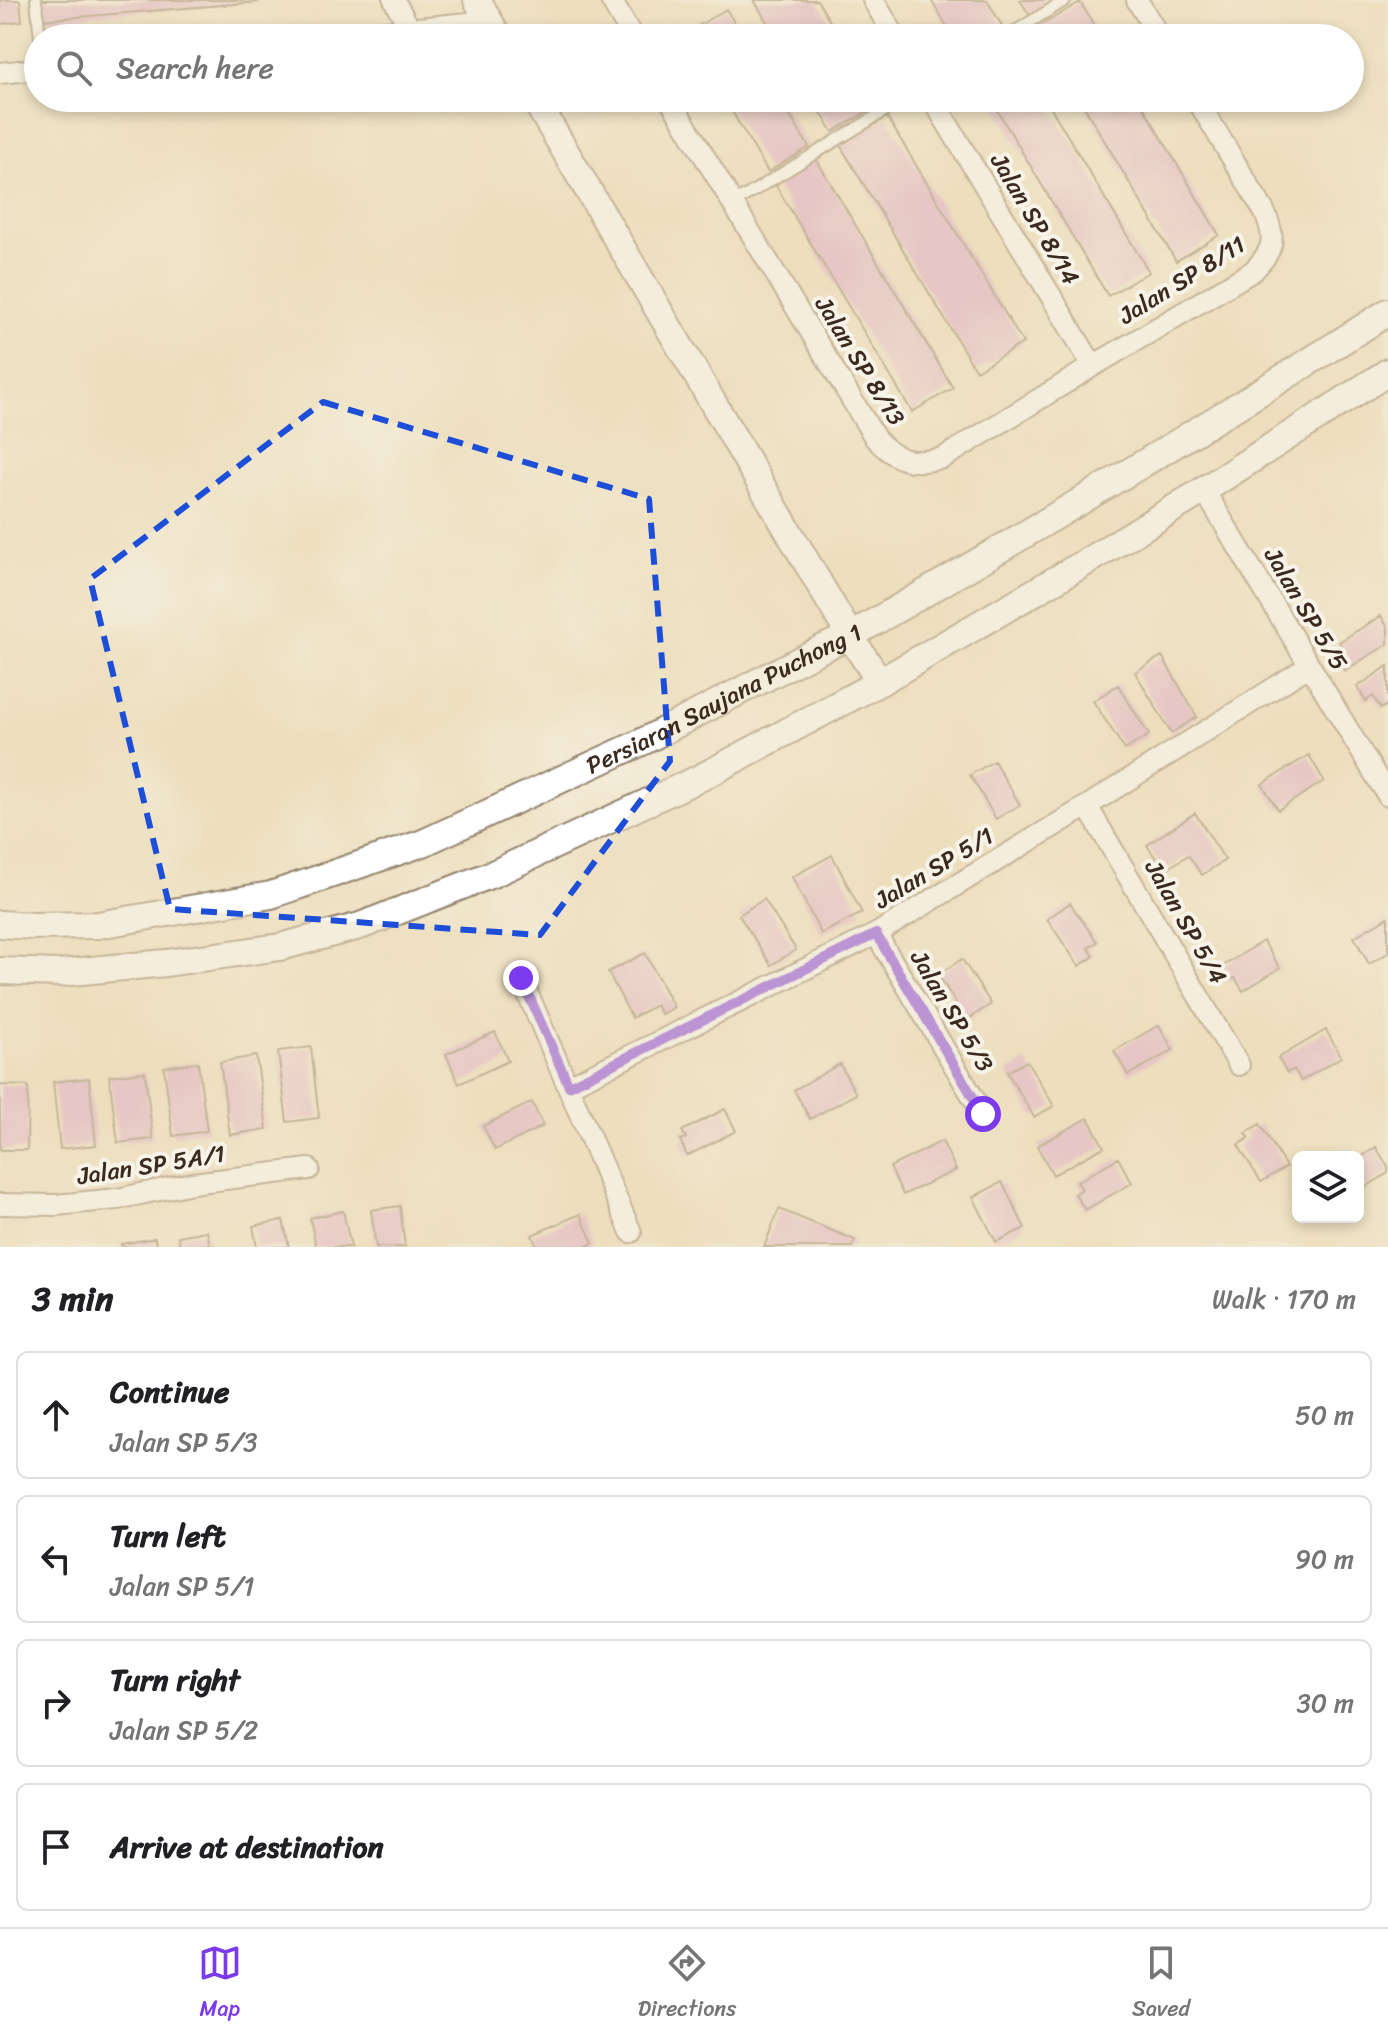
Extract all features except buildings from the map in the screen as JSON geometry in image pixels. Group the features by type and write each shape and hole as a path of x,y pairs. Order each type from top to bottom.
{"street":[{"path":"394,0 407,24"},
{"path":"611,0 625,24"},
{"path":"873,0 888,24"},
{"path":"1137,0 1152,24"},
{"path":"443,24 488,20"},
{"path":"0,73 24,70"},
{"path":"542,112 880,682"},
{"name":"Jalan SP 8/13","path":"677,112 875,438 888,452 904,459 924,462 943,458 1093,366"},
{"name":"Jalan SP 8/14","path":"940,112 1093,366"},
{"name":"Jalan SP 8/11","path":"1093,366 1253,271 1273,245 1271,227 1264,211 1204,112"},
{"name":"Persiaran Saujana Puchong 1","path":"0,924 98,925 271,895 423,843 642,742 850,636 1040,527 1388,312"},
{"path":"0,971 60,973 166,963 280,947 360,926 495,873 702,777 880,682 1204,490 1388,372"},
{"name":"Jalan SP 5/5","path":"1204,490 1388,796"},
{"name":"Jalan SP 5/1","path":"569,1086 876,934 1309,666"},
{"name":"Jalan SP 5/4","path":"1087,806 1239,1065"},
{"name":"Jalan SP 5/3","path":"876,934 983,1114"},
{"path":"521,978 631,1232"},
{"name":"Jalan SP 5A/1","path":"0,1204 56,1205 117,1199 192,1183 309,1169"}],"lane":[{"path":"36,0 39,24"},
{"path":"1027,24 1066,0"},
{"path":"732,204 883,112"}],"highlighted area":[{"path":"323,402 649,499 670,761 540,935 170,909 90,579"}],"route":[{"path":"521,978 569,1086 876,934 983,1114"}]}
